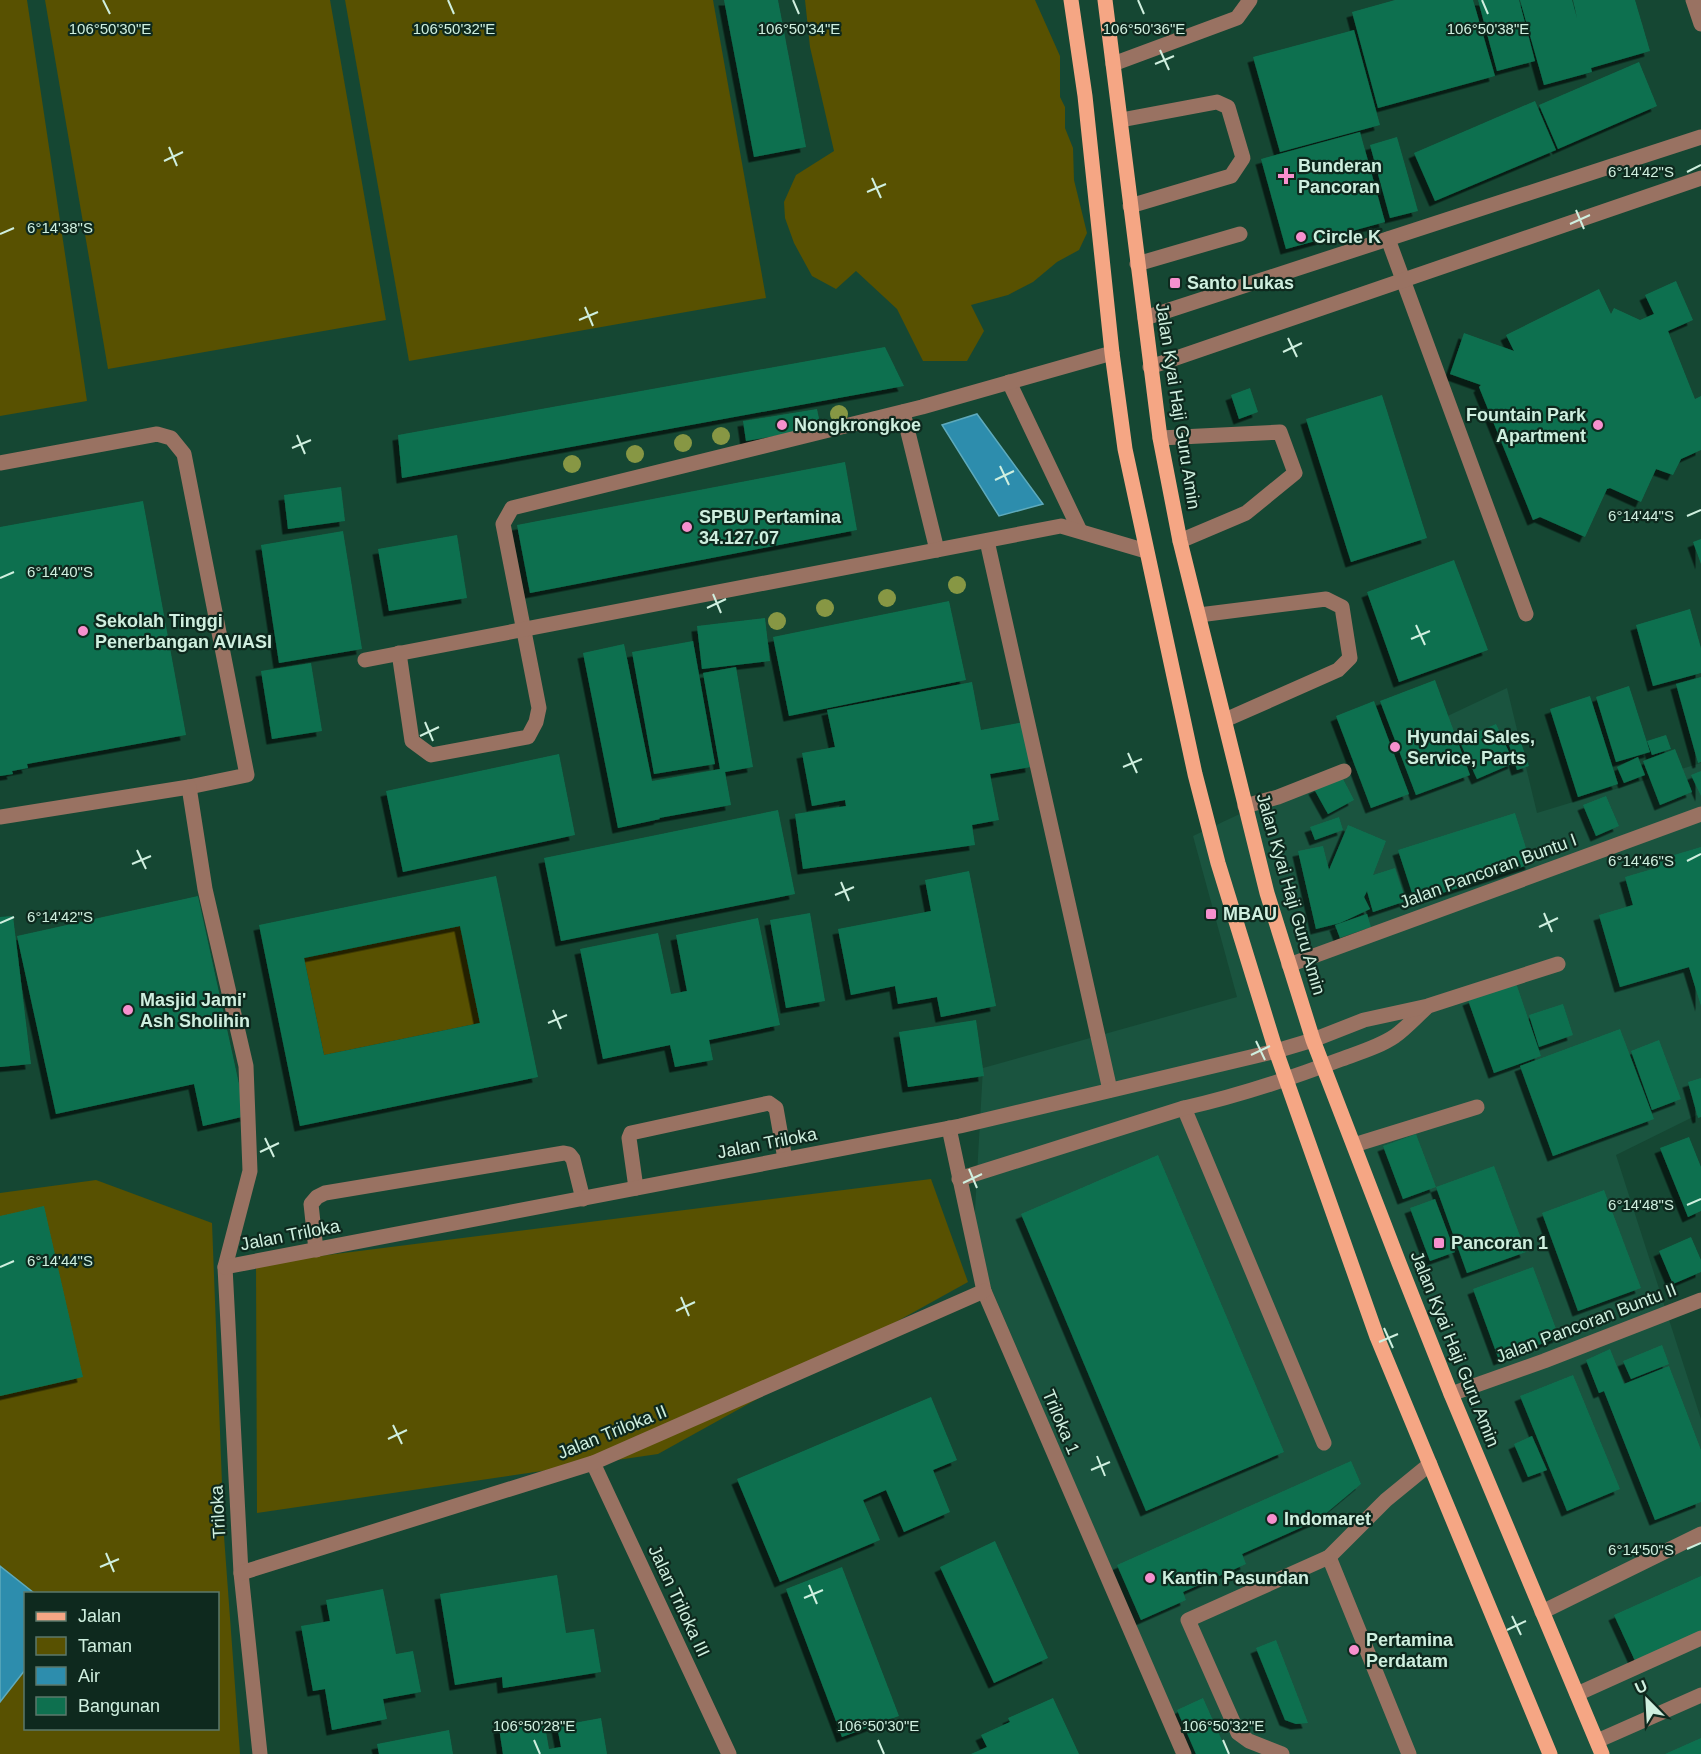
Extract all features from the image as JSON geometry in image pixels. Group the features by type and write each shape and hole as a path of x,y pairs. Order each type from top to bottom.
{"main road":[{"path":"1071,0 1085,96 1112,353 1125,449 1209,830 1276,1051 1377,1337 1550,1754"},
{"name":"Jalan Kyai Haji Guru Amin","path":"1105,0 1160,438 1180,541 1267,893 1323,1066 1451,1394 1599,1747"}],"street":[{"path":"1113,64 1237,18 1250,0"},
{"path":"1693,0 1701,24"},
{"path":"1121,120 1217,102 1228,107 1243,158 1231,176 1130,206"},
{"path":"1146,318 1701,137"},
{"path":"1150,367 1701,178"},
{"path":"1137,264 1240,234"},
{"path":"1388,239 1526,614"},
{"path":"399,653 412,741 431,755 528,737 536,722 538,708 503,524 512,508 903,412 1112,353"},
{"path":"1009,382 1080,531"},
{"path":"903,412 937,550"},
{"path":"1160,438 1280,432 1294,473 1245,513 1180,541"},
{"path":"0,463 157,434 171,438 184,454 247,775 189,787 0,817"},
{"path":"365,660 1062,526 1146,551"},
{"path":"993,540 1110,1090"},
{"path":"1199,615 1326,599 1342,607 1350,658 1338,670 1225,720"},
{"path":"1245,806 1344,771"},
{"name":"Triloka","path":"189,787 205,889 246,1066 250,1171 225,1267 241,1573 260,1754"},
{"name":"Jalan Pancoran Buntu I","path":"1289,965 1701,814"},
{"name":"Jalan Triloka","path":"225,1267 949,1128 1276,1051 1365,1020 1428,1006 1558,964"},
{"path":"959,1179 1184,1108 1269,1085 1323,1066 1395,1036 1428,1006"},
{"path":"636,1188 629,1138 631,1133 769,1103 776,1108 785,1159"},
{"path":"1354,1145 1477,1107"},
{"path":"1184,1108 1324,1443"},
{"name":"Triloka 1","path":"949,1128 984,1291 1184,1754"},
{"path":"316,1250 311,1204 316,1197 325,1193 564,1153 569,1154 573,1159 583,1198"},
{"name":"Jalan Triloka II","path":"241,1573 593,1464 984,1291"},
{"name":"Jalan Pancoran Buntu II","path":"1451,1394 1544,1361 1701,1300"},
{"name":"Jalan Triloka III","path":"593,1464 729,1754"},
{"path":"1282,1754 1249,1741 1238,1733 1188,1620 1329,1557 1386,1500 1430,1464"},
{"path":"1542,1612 1701,1534"},
{"path":"1329,1557 1409,1754"},
{"path":"1577,1694 1701,1638"},
{"path":"1599,1747 1701,1695"}],"shaded area":[{"path":"1507,688 1537,813 1701,763 1701,1113 1616,1155 1701,1419 1701,1754 1191,1754 973,1246 983,1068 1237,997 1193,836"}],"green space":[{"path":"0,0 27,0 87,401 0,416"},
{"path":"45,0 330,0 386,320 108,369"},
{"path":"345,0 713,0 766,298 409,361"},
{"path":"805,0 1035,0 1060,56 1060,97 1065,107 1065,128 1073,148 1074,180 1087,233 1079,250 1057,262 1033,282 1008,295 971,305 984,331 967,361 923,361 897,309 856,271 836,289 812,276 794,243 785,218 784,202 796,175 834,151 810,47"},
{"path":"460,926 480,1023 324,1055 304,958"},
{"path":"931,1179 968,1282 658,1454 257,1513 256,1264"},
{"path":"96,1180 212,1223 224,1536 240,1754 0,1754 0,1193"}],"water":[{"path":"977,414 1043,504 999,516 942,425"},
{"path":"0,1566 33,1592 24,1592 24,1671 0,1702"}],"building":[{"path":"724,0 778,0 806,147 754,157"},
{"path":"1395,0 1473,0 1495,76 1378,108 1352,12"},
{"path":"1478,0 1519,0 1535,61 1497,71"},
{"path":"1520,0 1572,0 1577,18 1573,0 1635,0 1650,51 1591,68 1592,72 1544,85"},
{"path":"1354,30 1380,125 1280,152 1253,57"},
{"path":"1639,62 1657,106 1558,149 1539,105"},
{"path":"1535,101 1556,150 1435,201 1414,153"},
{"path":"1360,132 1385,222 1286,249 1261,159"},
{"path":"1397,137 1418,211 1390,218 1370,145"},
{"name":"Fountain Park Apartment","path":"1676,281 1693,320 1668,331 1695,399 1701,396 1701,450 1681,459 1673,475 1656,469 1641,502 1610,488 1607,489 1585,537 1540,517 1533,520 1479,387 1481,385 1450,374 1464,333 1514,351 1506,335 1599,289 1611,314 1614,308 1640,320 1654,314 1645,295"},
{"path":"885,347 904,386 402,478 398,435"},
{"path":"1250,388 1258,412 1239,419 1231,395"},
{"path":"1382,395 1427,538 1351,562 1306,419"},
{"name":"Nongkrongkoe","path":"817,409 821,428 746,441 743,421"},
{"name":"SPBU Pertamina 34.127.07","path":"845,462 857,530 530,593 517,525"},
{"path":"341,487 345,521 288,529 284,495"},
{"name":"Sekolah Tinggi Penerbangan AVIASI","path":"143,501 186,735 27,764 28,768 0,776 0,527"},
{"path":"343,531 362,649 279,663 261,545"},
{"path":"457,535 467,598 389,611 378,549"},
{"path":"1701,539 1701,564 1693,542"},
{"path":"1454,560 1488,650 1399,682 1367,592"},
{"path":"949,601 966,680 789,716 773,637"},
{"path":"1690,609 1701,648 1701,673 1653,686 1636,625"},
{"path":"765,618 770,661 702,669 697,626"},
{"path":"693,641 715,764 654,774 632,652"},
{"path":"624,644 652,781 720,769 703,673 736,667 753,767 725,772 731,805 618,828 583,653"},
{"path":"311,663 322,731 272,739 261,671"},
{"path":"1701,677 1701,762 1698,763 1676,684"},
{"path":"1435,680 1470,775 1416,795 1380,701"},
{"path":"972,682 981,730 1024,722 1031,767 990,774 999,820 972,825 975,845 803,869 795,814 846,806 845,800 812,806 802,753 835,747 827,710"},
{"path":"1629,686 1650,752 1616,762 1596,697"},
{"path":"1590,696 1618,784 1578,797 1550,709"},
{"path":"1374,701 1409,794 1371,808 1336,716"},
{"path":"1496,724 1514,763 1477,779 1459,740"},
{"path":"1518,734 1529,766 1517,770 1507,738"},
{"path":"1666,735 1671,749 1652,755 1647,741"},
{"path":"1675,749 1692,792 1660,805 1643,761"},
{"path":"559,754 575,835 403,872 386,791"},
{"path":"1638,757 1645,775 1624,783 1617,767"},
{"path":"1701,771 1701,796 1691,775"},
{"path":"1341,775 1354,800 1328,814 1314,789"},
{"path":"1606,796 1619,826 1596,836 1583,805"},
{"path":"778,810 795,894 561,941 544,858"},
{"path":"1515,813 1531,864 1415,902 1398,850"},
{"path":"1339,817 1343,830 1315,840 1310,827"},
{"path":"1348,825 1386,841 1373,875 1395,868 1406,901 1373,912 1367,891 1364,897 1370,909 1340,923 1316,929 1298,851 1323,846 1329,870"},
{"path":"1701,847 1701,1006 1689,967 1620,987 1599,915 1633,905 1625,877 1659,867 1657,860"},
{"path":"969,871 996,1006 941,1017 937,997 898,1004 895,986 851,995 838,929 931,911 925,880"},
{"path":"496,876 538,1077 300,1126 259,925","holes":["460,926 480,1023 324,1055 304,958"]},
{"name":"Masjid Jami' Ash Sholihin","path":"198,896 246,1116 203,1126 194,1084 56,1114 17,936"},
{"path":"810,913 825,1001 786,1008 770,920"},
{"path":"1367,914 1371,927 1340,938 1335,925"},
{"path":"13,916 31,1064 0,1067 0,917"},
{"path":"758,918 780,1025 709,1040 713,1060 675,1067 670,1045 603,1059 580,949 658,933 671,994 687,991 676,935"},
{"path":"1516,983 1541,1056 1494,1073 1468,1000"},
{"path":"1563,1004 1573,1035 1539,1047 1529,1015"},
{"path":"976,1020 984,1076 908,1087 899,1032"},
{"path":"1620,1029 1654,1119 1553,1156 1520,1066"},
{"path":"1659,1040 1681,1099 1652,1110 1631,1051"},
{"path":"1701,1078 1701,1117 1698,1118 1688,1082"},
{"path":"1416,1134 1436,1187 1403,1199 1383,1146"},
{"path":"1689,1137 1701,1167 1701,1211 1688,1217 1660,1148"},
{"path":"1158,1155 1284,1452 1146,1511 1021,1214"},
{"path":"1494,1166 1526,1252 1467,1273 1436,1187"},
{"path":"1604,1190 1641,1288 1578,1311 1542,1213"},
{"path":"1435,1199 1455,1252 1430,1261 1410,1208"},
{"path":"44,1206 83,1377 0,1396 0,1216"},
{"path":"1691,1237 1701,1260 1701,1272 1673,1284 1659,1251"},
{"path":"1533,1267 1559,1337 1499,1360 1473,1289"},
{"path":"1662,1345 1669,1364 1631,1379 1623,1361"},
{"path":"1610,1349 1624,1384 1669,1366 1701,1450 1701,1502 1655,1520 1604,1391 1599,1393 1586,1360"},
{"path":"1573,1375 1620,1489 1567,1511 1520,1396"},
{"path":"931,1397 957,1460 933,1470 950,1512 904,1532 886,1490 863,1500 880,1540 780,1582 737,1479"},
{"path":"1532,1436 1547,1470 1528,1477 1514,1444"},
{"path":"1351,1461 1361,1484 1318,1520 1242,1554 1246,1564 1183,1592 1186,1600 1141,1620 1117,1565"},
{"path":"995,1541 1048,1658 994,1683 940,1567"},
{"path":"842,1567 899,1716 842,1737 786,1589"},
{"path":"557,1575 566,1633 594,1629 601,1672 503,1688 502,1677 455,1685 440,1594"},
{"path":"1701,1576 1701,1634 1636,1663 1614,1615"},
{"path":"383,1589 396,1654 413,1651 421,1692 383,1699 387,1719 332,1730 325,1689 313,1691 301,1626 330,1621 326,1600"},
{"path":"1276,1640 1308,1723 1296,1724 1285,1720 1256,1648"},
{"path":"1053,1698 1079,1754 971,1754 987,1747 981,1735 1010,1722 1008,1718"},
{"path":"1203,1698 1228,1754 1196,1754 1177,1710"},
{"path":"601,1718 607,1754 503,1754 499,1728 544,1720 549,1749 561,1747 557,1726"},
{"path":"449,1730 453,1754 379,1754 377,1744"},
{"path":"1701,1738 1701,1754 1665,1754"}],"place":[{"name":"Bunderan Pancoran","path":"1286,176"},
{"name":"Circle K","path":"1301,237"},
{"name":"Santo Lukas","path":"1175,283"},
{"name":"Nongkrongkoe","path":"782,425"},
{"name":"Fountain Park Apartment","path":"1598,425"},
{"name":"SPBU Pertamina 34.127.07","path":"687,527"},
{"name":"Sekolah Tinggi Penerbangan AVIASI","path":"83,631"},
{"name":"Hyundai Sales, Service, Parts","path":"1395,747"},
{"name":"MBAU","path":"1211,914"},
{"name":"Masjid Jami' Ash Sholihin","path":"128,1010"},
{"name":"Pancoran 1","path":"1439,1243"},
{"name":"Indomaret","path":"1272,1519"},
{"name":"Kantin Pasundan","path":"1150,1578"},
{"name":"Pertamina Perdatam","path":"1354,1650"}]}
